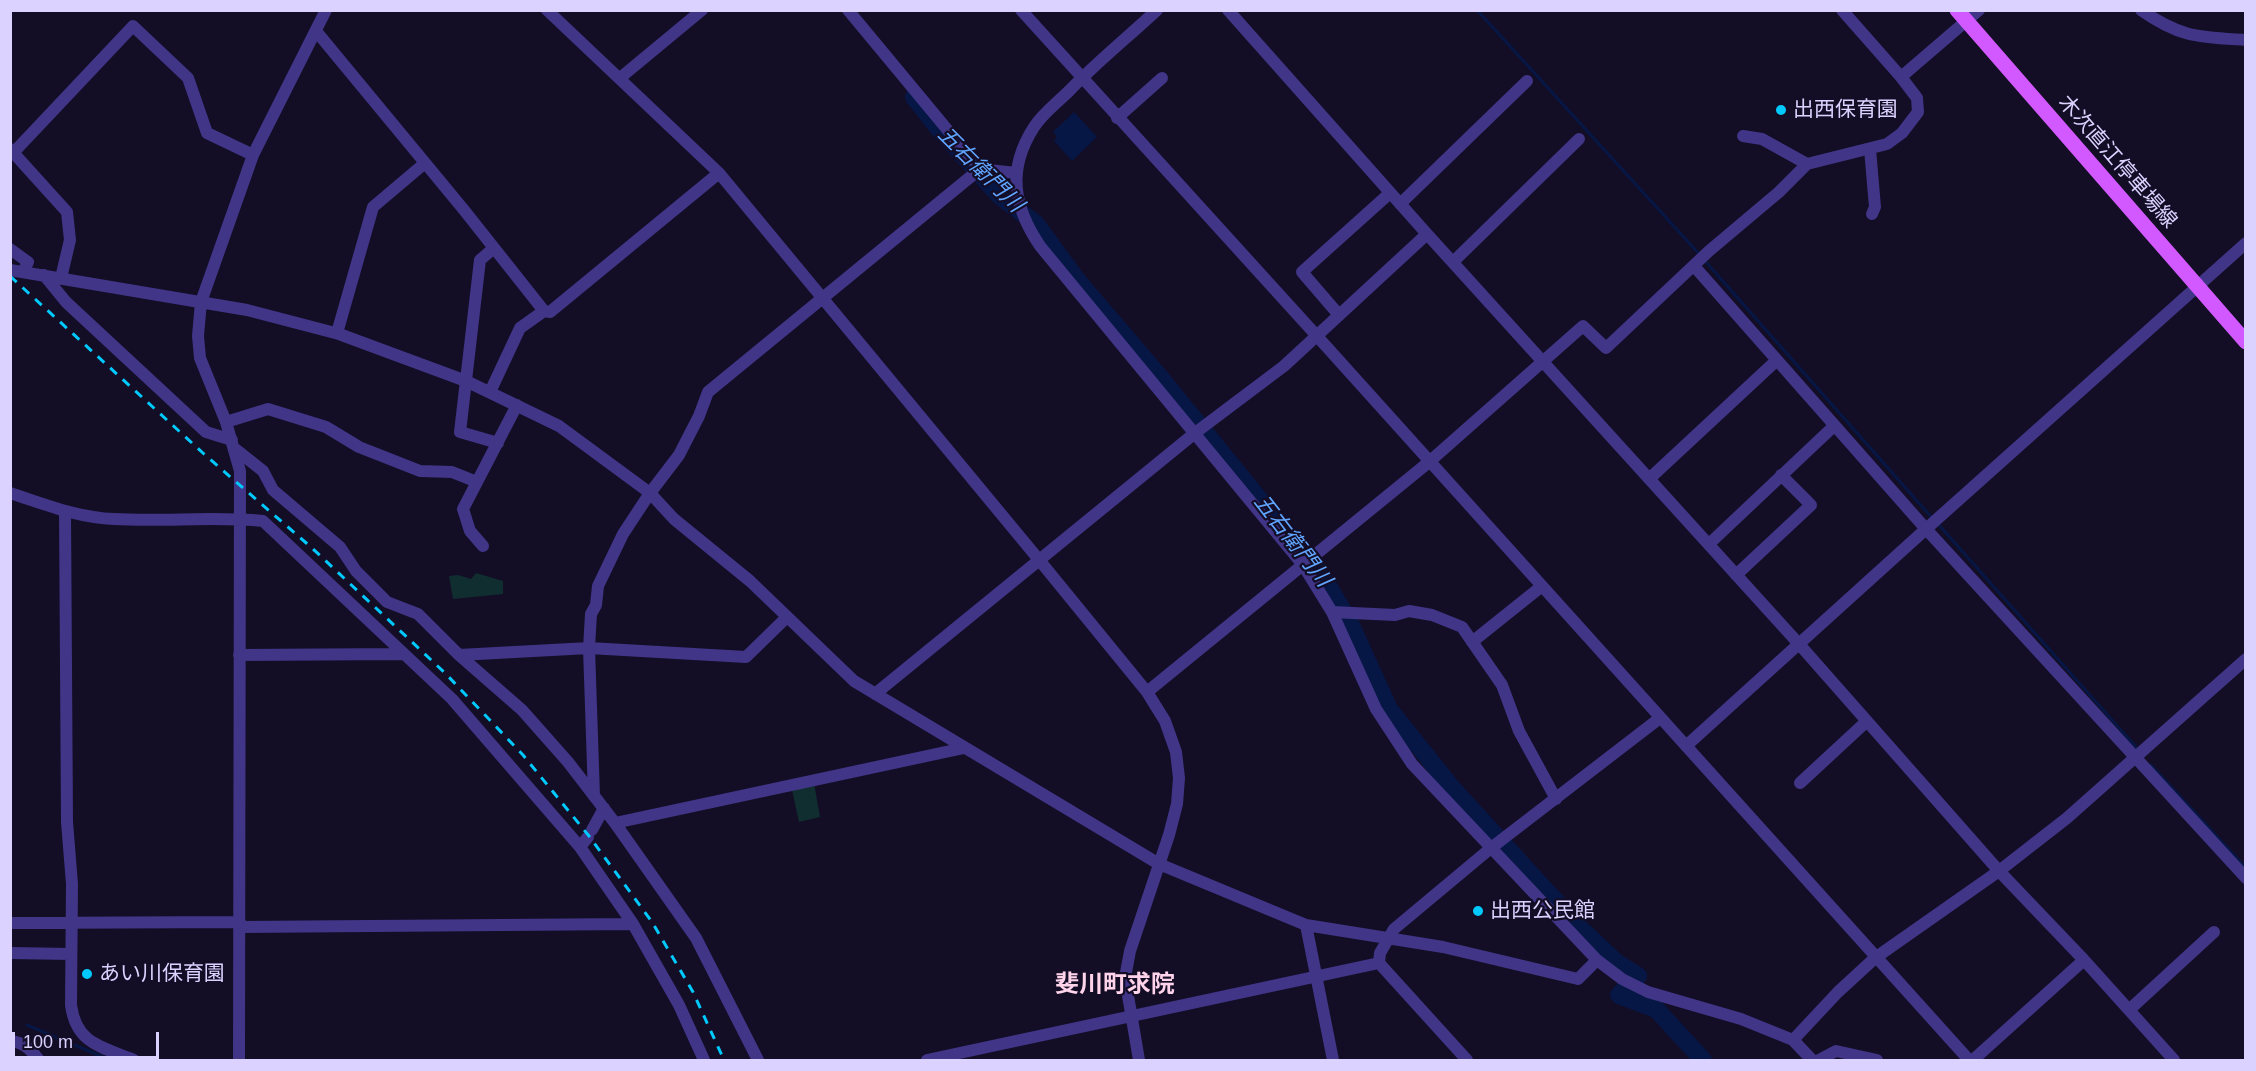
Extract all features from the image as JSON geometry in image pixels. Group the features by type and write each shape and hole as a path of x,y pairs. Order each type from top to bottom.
{"main road":[{"name":"木次直江停車場線","path":"1962,16 2246,342"}],"street":[{"path":"239,1060 240,471 226,422 200,358 198,336 201,302 254,155 326,10"},
{"path":"547,10 719,173 824,297 1147,692 1165,721 1176,752 1179,778 1177,804 1160,864 1130,951 1125,978 1130,1018 1139,1060"},
{"path":"620,78 702,10"},
{"path":"848,10 980,169"},
{"path":"1021,10 1875,958 1971,1060 2084,960"},
{"path":"1157,10 1081,78 1035,125 1023,148 1016,172 1019,207 1029,229 1040,246 1303,565 1332,612 1376,709 1412,765 1597,960 1622,979 1648,992 1741,1019 1793,1040 1812,1060"},
{"path":"1228,10 1390,193 1799,644 1999,871 2084,960 2174,1060"},
{"path":"1147,692 1429,462 1583,326 1606,348 1807,164 1887,144 1902,133 1918,112 1917,99 1902,77 1842,10"},
{"path":"1902,77 1962,16 1979,10"},
{"path":"2141,10 2179,33 2196,37 2246,40"},
{"path":"61,278 70,240 67,212 12,151 133,26 188,78 207,133 254,155"},
{"path":"316,31 544,311 550,312 719,173"},
{"path":"1117,118 1162,78"},
{"path":"1400,204 1527,81"},
{"path":"1743,136 1762,139 1807,164"},
{"path":"1453,262 1579,139"},
{"path":"1870,149 1875,207 1872,214"},
{"path":"337,333 373,207 425,163"},
{"path":"594,796 589,648 591,614 596,605 598,586 623,534 679,455 699,416 708,392 980,169 1016,172"},
{"path":"1339,315 1302,272 1390,193"},
{"path":"875,694 1195,433 1284,366 1427,234"},
{"path":"1686,746 1926,528 2246,243"},
{"path":"494,248 480,260 460,432 498,443"},
{"path":"10,249 28,262 17,271"},
{"path":"1694,266 1834,426 2246,878"},
{"path":"17,271 247,310 337,333 466,381 559,426 650,493 674,519 750,581 854,681 1160,864 1306,925 1443,946 1578,979 1597,960"},
{"path":"44,275 66,302 206,432 233,444 263,471 273,490 340,547 356,571 387,602 418,614 459,655 522,710 568,762 604,808 696,938 758,1060"},
{"path":"490,392 520,328 544,311"},
{"path":"1649,479 1777,360"},
{"path":"483,546 470,531 463,509 517,405"},
{"path":"226,422 268,410 326,427 359,447 420,471 452,472 477,482"},
{"path":"1708,544 1834,426"},
{"path":"1736,575 1811,505 1781,475"},
{"path":"10,493 65,511 112,519 239,518 263,521 452,699 587,838 679,1005 704,1060"},
{"path":"65,511 67,822 72,884 70,1005 73,1022 83,1035 94,1044 134,1060"},
{"path":"1472,642 1542,586"},
{"path":"1332,612 1395,615 1409,611 1432,615 1462,627 1502,685 1519,731 1556,799"},
{"path":"459,655 589,648 746,657 787,617"},
{"path":"239,655 402,654"},
{"path":"1793,1040 1838,992 1875,958 1999,871 2067,818 2246,659"},
{"path":"1467,1060 1379,963 1380,953 1387,939 1394,929 1491,848 1660,718"},
{"path":"1800,783 1867,721"},
{"path":"615,823 964,748"},
{"path":"587,838 604,808"},
{"path":"10,923 633,924"},
{"path":"1306,925 1333,1060"},
{"path":"2129,1010 2214,932"},
{"path":"10,953 71,954"},
{"path":"927,1060 1379,963"},
{"path":"10,1041 18,1041 30,1049 39,1060"},
{"path":"1819,1060 1836,1051 1877,1060"}],"green space":[{"path":"476,573 503,581 503,594 453,599 449,576 458,575 471,579"},
{"path":"814,783 820,817 799,822 792,790"}],"water":[{"path":"1074,112 1097,137 1072,161 1054,141 1057,137 1053,132"}],"waterway":[{"path":"1477,10 1701,256"},
{"name":"五右衛門川","path":"914,97 939,129 1000,196 1036,224 1077,280 1154,370 1324,579 1349,621 1389,709 1453,789 1582,930 1616,962 1638,976 1619,995 1656,1009 1703,1060"},
{"path":"1705,261 1933,519"},
{"path":"1938,524 2136,747"},
{"path":"2151,765 2246,868"},
{"path":"27,1025 110,1060"}],"railway":[{"path":"10,276 204,454 312,548 445,673 523,755 589,836 652,922 693,992 724,1060"}],"place":[{"name":"出西保育園","path":"1781,110"},
{"name":"出西公民館","path":"1478,911"},
{"name":"あい川保育園","path":"87,974"}],"district":[{"name":"斐川町求院","path":"1115,985"}]}
